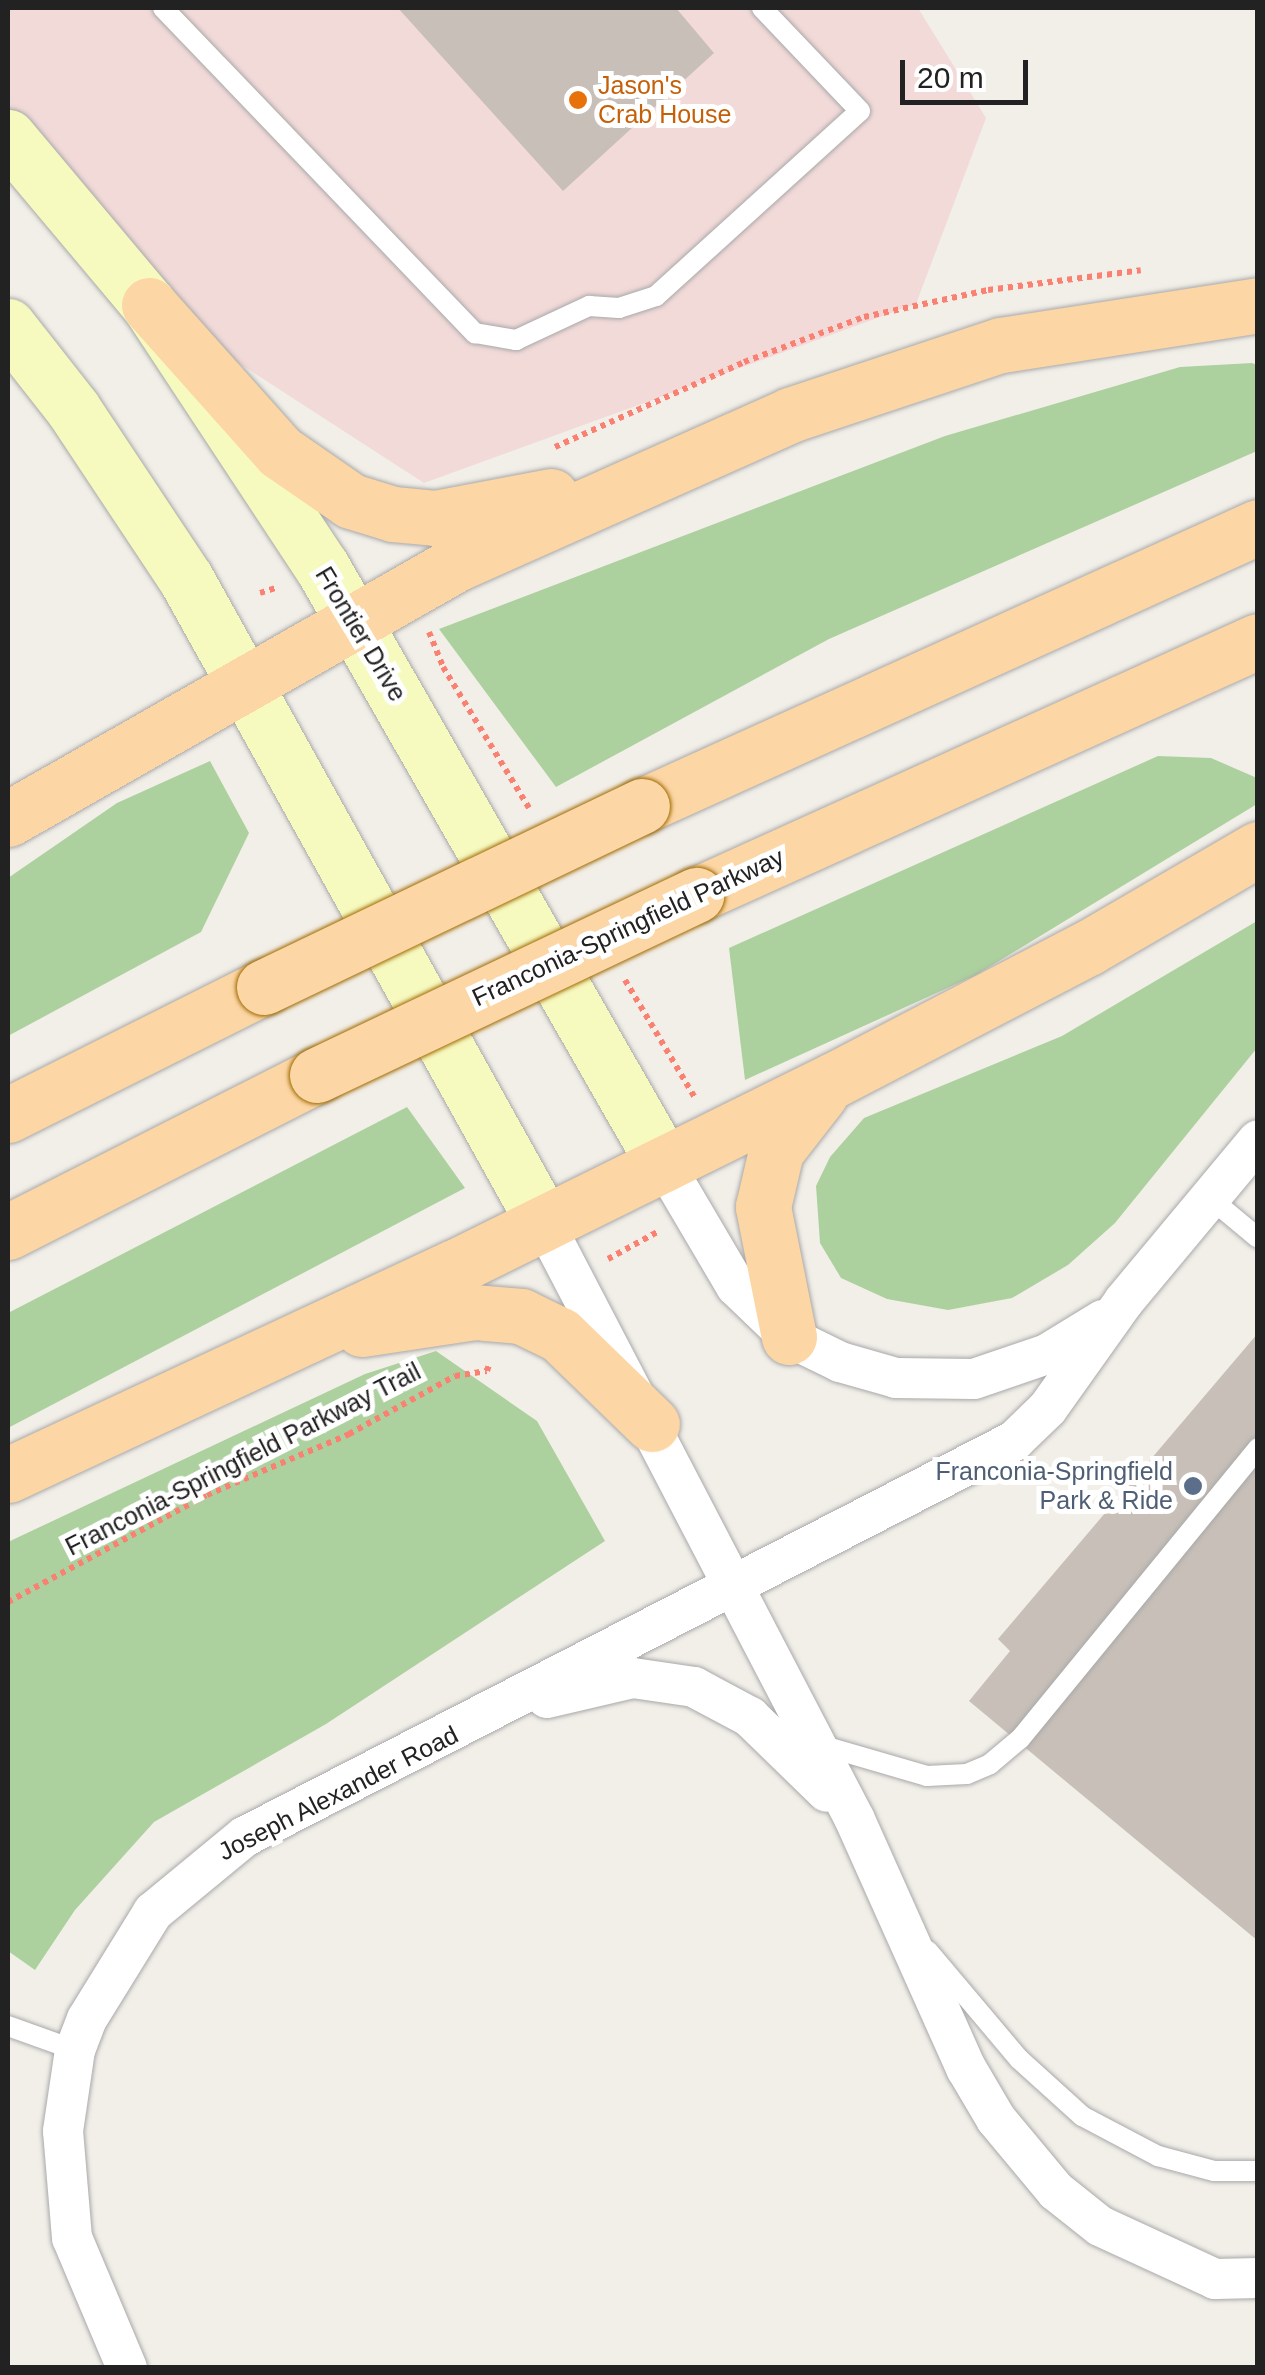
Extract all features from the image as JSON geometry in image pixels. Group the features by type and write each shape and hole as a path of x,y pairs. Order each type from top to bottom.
{"main road":[{"name":"Frontier Drive","path":"8,137 149,304 353,621 664,1164"},
{"path":"149,304 280,452 371,509 413,517 462,515 656,473"},
{"path":"8,820 243,682 456,564 656,473 928,364 1077,330 1258,304"},
{"path":"8,326 122,480 243,682 544,1223"},
{"path":"8,1115 642,806 1258,528"},
{"name":"Franconia-Springfield Parkway","path":"8,1232 317,1075 696,895 1258,640"},
{"path":"8,1475 544,1223 834,1080 1088,948 1258,849"},
{"path":"789,1336 765,1237 768,1170 789,1129 834,1080"},
{"path":"300,1338 475,1312 521,1316 570,1344 652,1424"}],"street":[{"path":"664,1164 736,1286 789,1336 870,1372 951,1381 1001,1373 1047,1354 1124,1301 1258,1140"},
{"path":"544,1223 855,1820 907,1927 966,2068 1026,2159 1100,2226 1216,2279 1258,2278"},
{"name":"Joseph Alexander Road","path":"126,2368 80,2268 67,2205 63,2131 75,2050 126,1946 212,1858 490,1715 583,1659 1014,1442 1048,1408 1124,1301"},
{"name":"Joseph Alexander Road","path":"490,1715 614,1679 694,1688 750,1717 855,1820"}],"lane":[{"path":"163,8 475,333 516,340 589,306 619,308 656,296 860,110 762,8"},
{"path":"1210,1198 1258,1238"},
{"path":"816,1743 906,1772 968,1774 1006,1752 1258,1448"},
{"path":"907,1927 1020,2059 1082,2116 1158,2156 1214,2171 1258,2172"},
{"path":"8,2026 75,2050"},
{"path":"1216,2279 1258,2291"}],"path":[{"path":"592,1269 635,1243"},
{"name":"Franconia-Springfield Parkway Trail","path":"8,1602 206,1495 349,1434 455,1376 486,1371 493,1357"}],"shaded area":[{"path":"8,8 918,8 986,118 916,304 424,483 149,305 8,178"}],"green space":[{"path":"1257,365 1257,451 829,639 556,787 439,629 945,436 1180,367"},
{"path":"1158,756 1211,758 1257,778 1257,804 976,975 745,1080 729,948"},
{"path":"210,761 249,833 201,932 8,1036 8,878 117,803"},
{"path":"1257,921 1257,1048 1115,1223 1068,1265 1012,1298 948,1310 887,1299 841,1278 820,1243 816,1186 830,1157 864,1118 1062,1036"},
{"path":"407,1107 465,1188 8,1428 8,1313"},
{"path":"436,1351 537,1421 605,1541 326,1724 154,1822 75,1910 35,1970 8,1951 8,1542 365,1374"}],"building":[{"path":"398,8 676,8 714,53 563,191"},
{"name":"Franconia-Springfield Park & Ride","path":"1258,1333 1258,1941 969,1701 1010,1651 998,1639"}],"place":[{"name":"Jason's Crab House","path":"578,100"},
{"name":"Franconia-Springfield Park & Ride","path":"1193,1486"}]}
